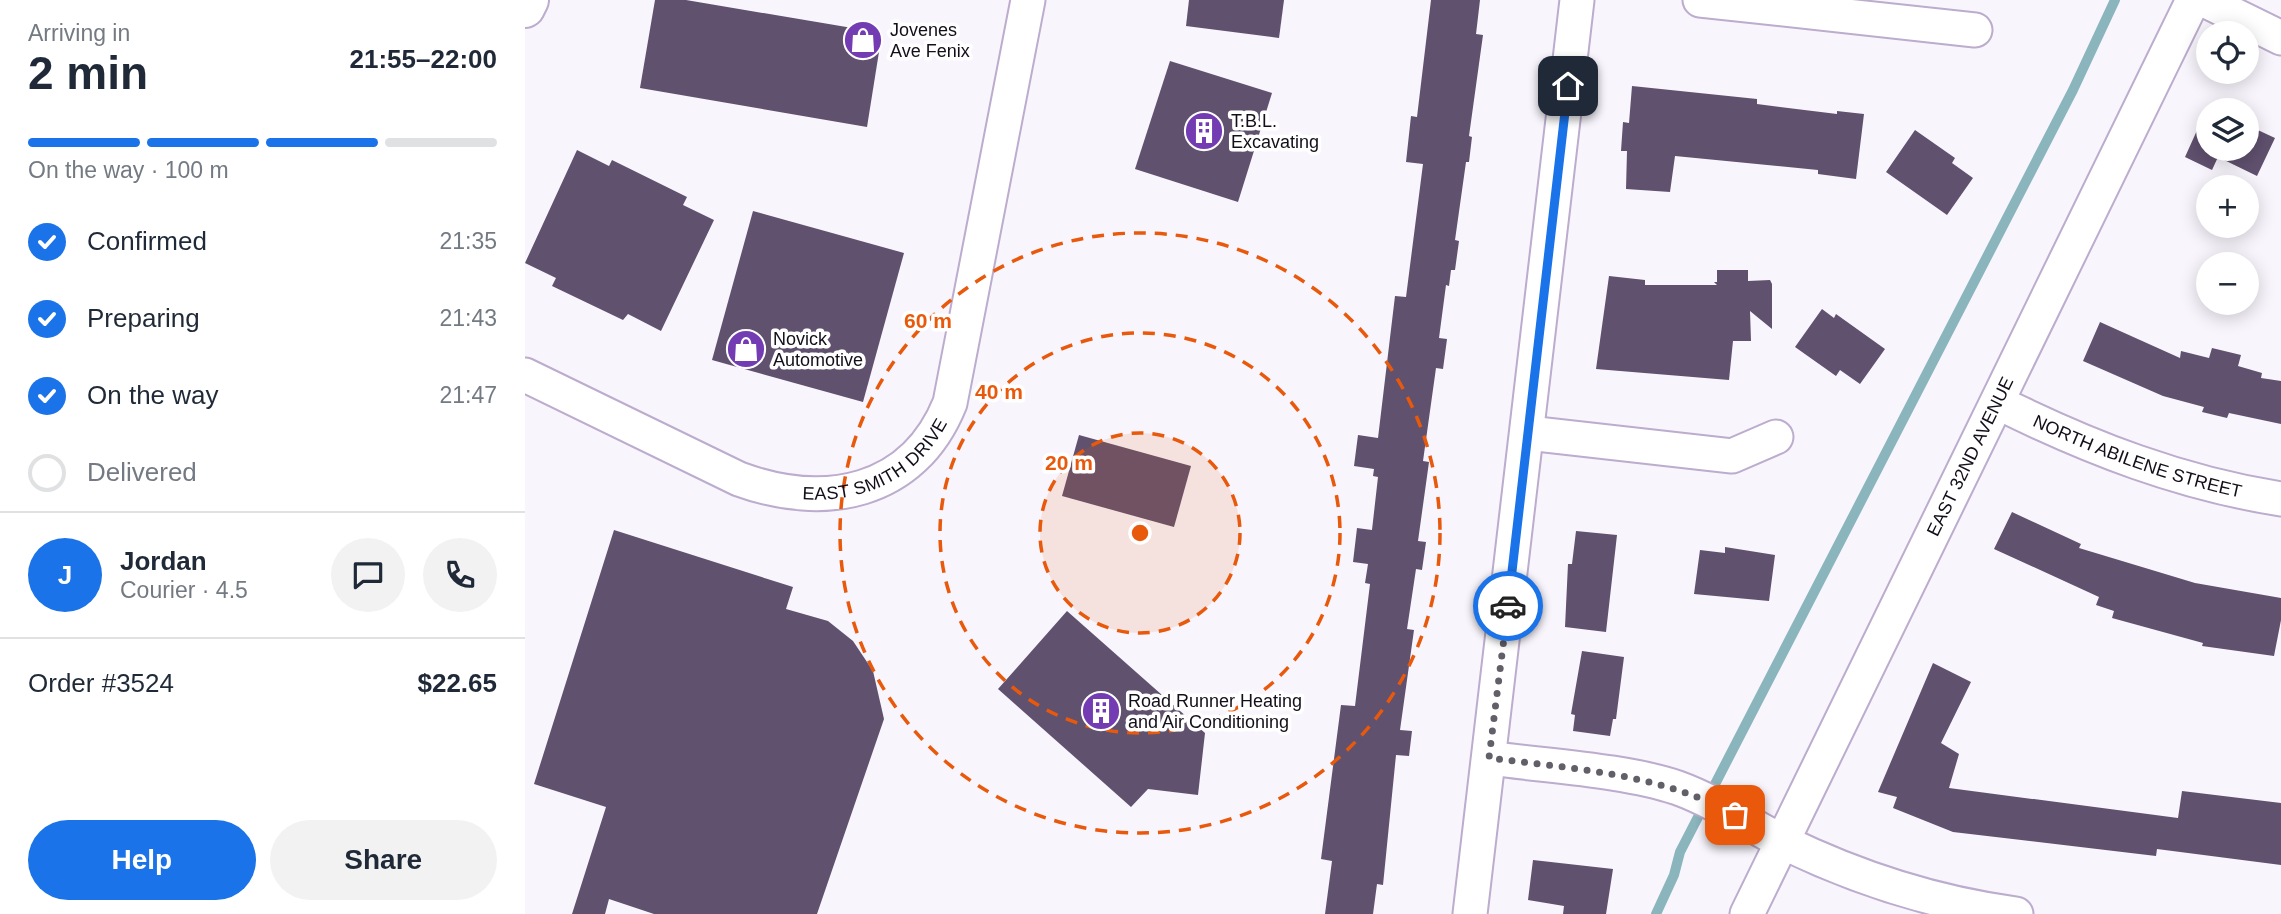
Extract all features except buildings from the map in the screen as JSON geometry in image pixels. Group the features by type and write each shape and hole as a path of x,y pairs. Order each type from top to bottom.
{"street":[{"path":"525,8 529,0"},
{"name":"EAST SMITH DRIVE","path":"525,375 739,479 767,489 787,494 833,494 887,479 926,447 950,403 1028,0"},
{"path":"1470,914 1577,0"},
{"path":"1700,0 1975,30"},
{"name":"EAST 32ND AVENUE","path":"1747,914 1999,403 2193,0"},
{"path":"2204,0 2281,38"},
{"name":"NORTH ABILENE STREET","path":"1999,403 2146,467 2246,493 2281,499"},
{"path":"1528,433 1732,456 1776,437"},
{"path":"1489,758 1634,778 1676,787 1715,804 1782,841 1860,876 1919,896 2016,914"}],"waterway":[{"path":"1656,914 1674,875 1680,852 2073,90 2115,0"}],"way so far":[{"path":"1508,606 1489,758 1634,778 1676,787 1735,815"}],"place":[{"name":"Jovenes Ave Fenix","path":"863,40"},
{"name":"T.B.L. Excavating","path":"1204,131"},
{"name":"Novick Automotive","path":"746,349"},
{"name":"Road Runner Heating and Air Conditioning","path":"1101,711"}],"route":[{"path":"1508,606 1568,86"}]}
